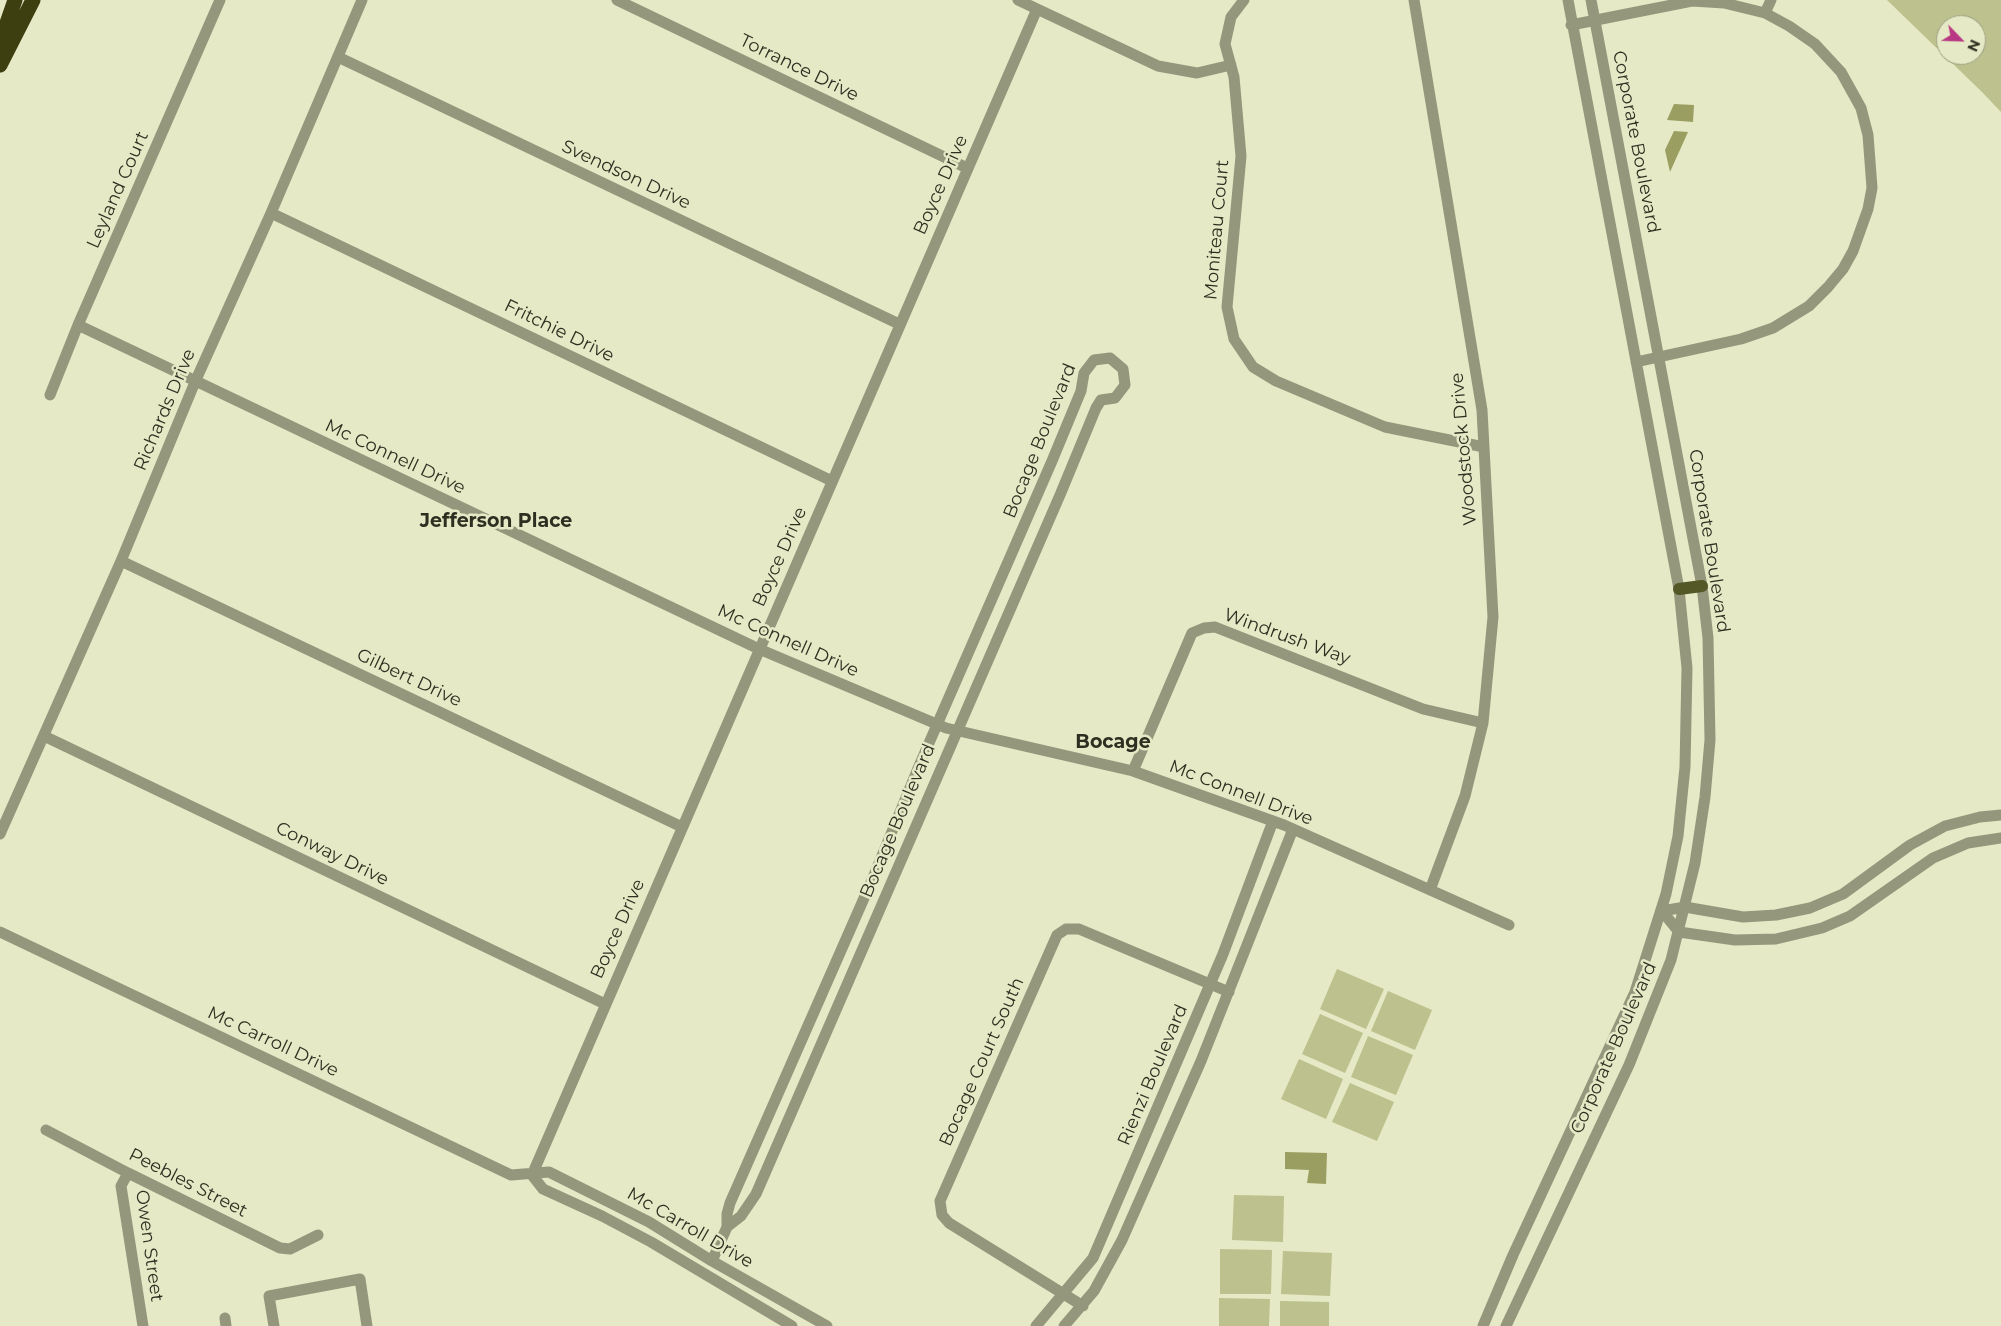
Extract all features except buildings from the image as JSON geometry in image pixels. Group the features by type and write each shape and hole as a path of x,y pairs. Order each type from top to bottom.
{"highway":[{"path":"0,43 15,0"},
{"path":"0,65 33,0"}],"main road":[{"path":"1679,589 1702,586"}],"street":[{"name":"Leyland Court","path":"50,395 78,325 220,0"},
{"name":"Richards Drive","path":"0,834 122,561 195,382 271,213 362,0"},
{"name":"Torrance Drive","path":"616,0 967,168"},
{"path":"1018,0 1158,66 1197,73 1231,65"},
{"name":"Moniteau Court","path":"1244,0 1231,17 1225,44 1231,65 1237,105 1241,156 1227,307 1234,339 1253,367 1276,381 1385,427 1484,447"},
{"name":"Woodstock Drive","path":"1414,0 1482,410 1493,617 1483,724 1465,796 1430,890"},
{"name":"Corporate Boulevard","path":"1483,1326 1513,1255 1631,1001 1662,911 1678,836 1687,732 1685,633 1679,589 1571,25 1568,0"},
{"name":"Corporate Boulevard","path":"1506,1326 1640,1039 1671,960 1685,906 1704,807 1710,740 1708,638 1702,586 1591,0"},
{"path":"1765,13 1770,0"},
{"path":"1571,25 1692,1 1724,3 1765,13 1789,26 1829,57 1849,83 1861,108 1868,135 1872,163 1872,188 1862,230 1844,269 1809,306 1773,328 1741,338 1636,362"},
{"name":"Boyce Drive","path":"532,1175 1037,9"},
{"name":"Svendson Drive","path":"338,57 899,324"},
{"name":"Fritchie Drive","path":"271,213 832,481"},
{"name":"Mc Connell Drive","path":"78,325 759,649 938,725 956,731 1133,771 1293,829 1509,925"},
{"name":"Bocage Boulevard","path":"712,1261 727,1227 741,1216 756,1194 1096,408 1101,400 1115,398 1125,385 1123,369 1110,358 1094,360 1084,373 1081,392 1052,461 872,880 730,1203 726,1214 727,1227"},
{"name":"Gilbert Drive","path":"122,561 682,827"},
{"name":"Windrush Way","path":"1133,771 1192,633 1204,628 1215,627 1423,709 1483,724"},
{"name":"Conway Drive","path":"44,736 605,1004"},
{"path":"2001,815 1946,826 1910,845 1843,894 1810,908 1776,915 1743,917 1685,906 1662,911 1679,932 1735,940 1776,939 1822,928 1850,916 1933,858 1966,844 2001,838"},
{"name":"Rienzi Boulevard","path":"1036,1326 1066,1294 1093,1258 1211,984 1273,821"},
{"path":"1960,822 1966,844"},
{"path":"1064,1326 1083,1306 1108,1267 1122,1240 1201,1061 1293,829"},
{"name":"Bocage Court South","path":"1066,1294 950,1224 942,1215 940,1201 1057,936 1066,929 1079,929 1211,984"},
{"name":"Mc Carroll Drive","path":"0,932 512,1175 532,1175 549,1172 589,1191 649,1222 712,1261 827,1326"},
{"path":"1211,984 1229,992"},
{"name":"Peebles Street","path":"46,1130 280,1248 290,1249 318,1235"},
{"name":"Owen Street","path":"128,1173 121,1186 143,1326"},
{"name":"Mc Carroll Drive","path":"532,1175 543,1189 602,1216 651,1242 792,1326"},
{"path":"274,1326 269,1296 360,1279 367,1326"},
{"path":"1066,1294 1083,1306"}],"shaded area":[{"path":"1887,0 2001,0 2001,112 1954,65 1986,65 1986,15 1936,15 1936,47"},
{"path":"1674,104 1694,105 1693,122 1667,120"},
{"path":"1674,131 1688,132 1670,172 1665,150"},
{"path":"1337,969 1384,989 1366,1029 1320,1009"},
{"path":"1388,991 1432,1010 1415,1050 1371,1031"},
{"path":"1320,1014 1363,1033 1345,1073 1302,1054"},
{"path":"1368,1036 1413,1055 1396,1095 1351,1077"},
{"path":"1299,1059 1343,1079 1326,1119 1281,1099"},
{"path":"1350,1083 1394,1102 1377,1141 1332,1122"},
{"path":"1285,1152 1327,1153 1326,1184 1307,1183 1309,1170 1285,1169"},
{"path":"1234,1195 1284,1196 1283,1242 1232,1240"},
{"path":"1220,1249 1272,1250 1271,1294 1220,1294"},
{"path":"1283,1251 1332,1253 1330,1296 1281,1294"},
{"path":"1219,1298 1270,1299 1269,1326 1219,1326"},
{"path":"1280,1301 1329,1302 1329,1326 1280,1326"}],"district":[{"name":"Jefferson Place","path":"496,521"},
{"name":"Bocage","path":"1113,742"}]}
